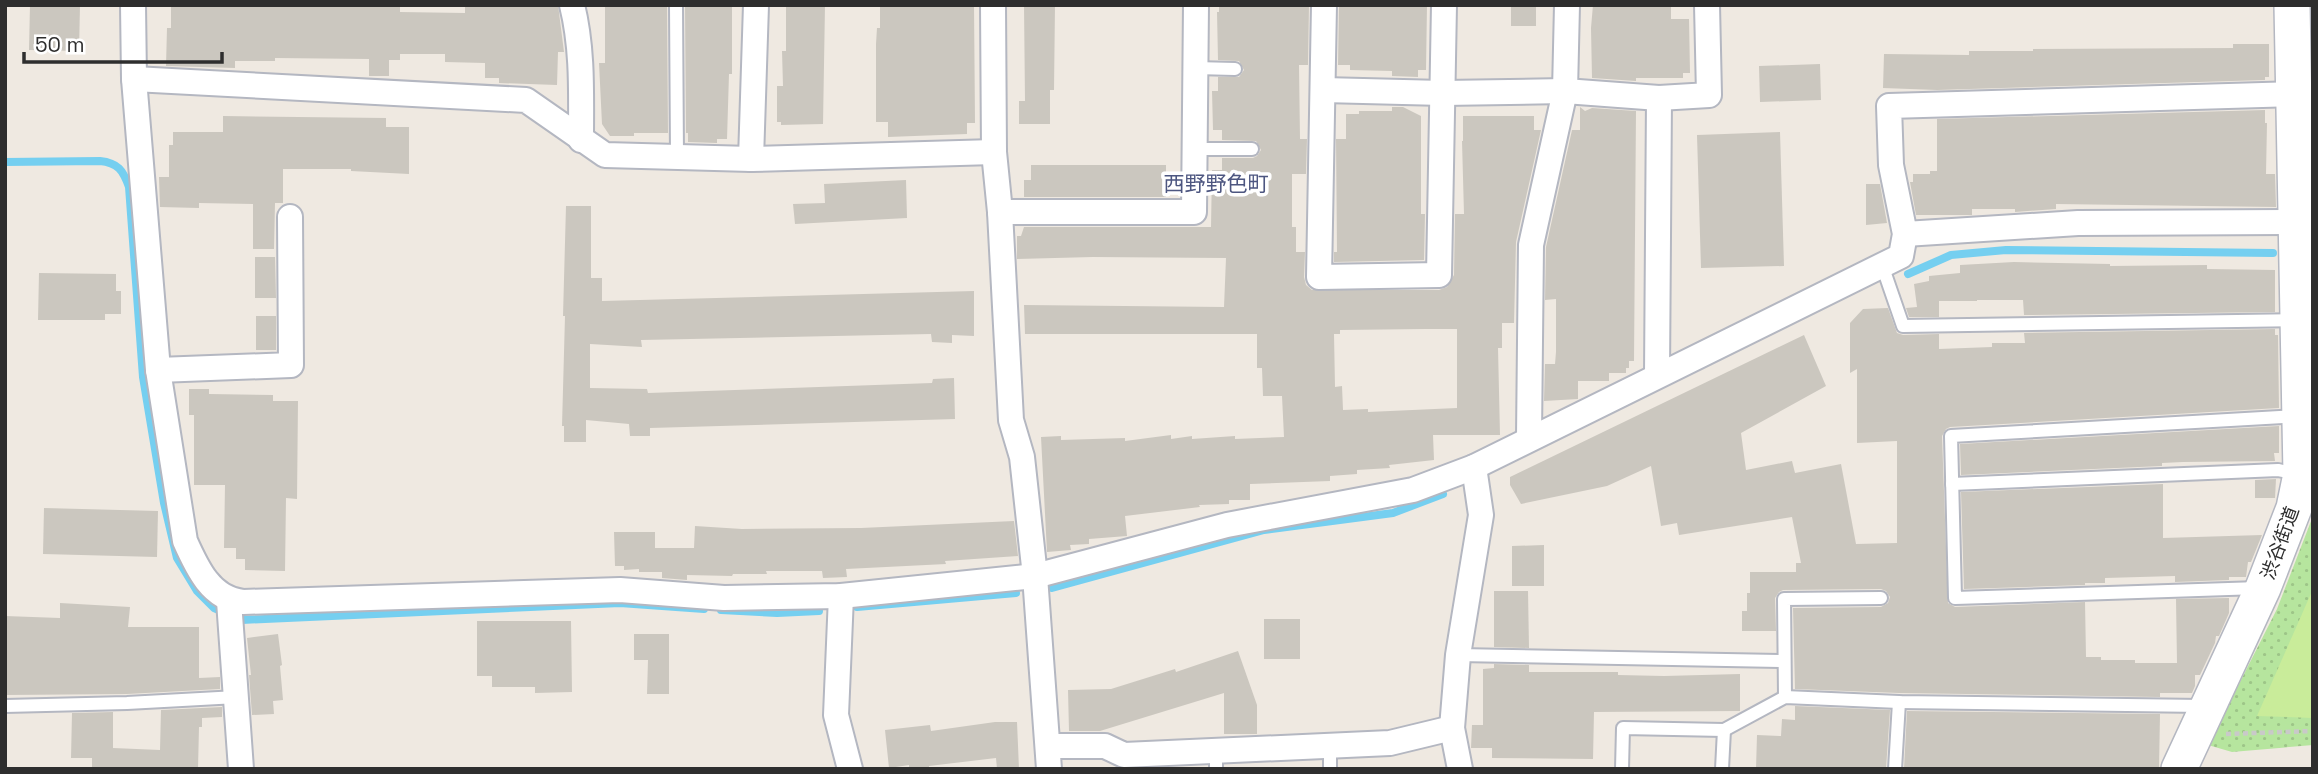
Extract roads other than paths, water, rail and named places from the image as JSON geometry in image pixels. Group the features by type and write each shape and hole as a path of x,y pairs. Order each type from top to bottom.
{"main road":[{"name":"渋谷街道","path":"2179,769 2214,720 2307,474 2300,416 2292,5"}],"street":[{"path":"133,5 134,79 158,370 185,541 197,568 209,584 229,601 243,602 620,590 724,598 841,596 1035,576 1227,524 1413,490 1474,467 1900,256 1905,234 1891,165 1889,106 2293,94"},
{"path":"572,5 578,28 581,140"},
{"path":"751,159 756,5"},
{"path":"993,5 994,152 1000,212 1011,421 1022,457 1035,576 1049,758 1105,746 1124,755 1216,759 1330,757 1452,728"},
{"path":"1000,212 1194,212 1196,5"},
{"path":"1324,5 1319,277 1439,275 1444,5"},
{"path":"1529,438 1531,245 1564,91 1567,5"},
{"path":"1323,90 1443,93 1564,91 1659,97 1709,95 1707,5"},
{"path":"134,79 526,100 605,156 751,159 994,152"},
{"path":"1657,376 1659,97"},
{"path":"158,370 291,365 290,217"},
{"path":"1905,234 2078,223 2296,222"},
{"path":"1460,769 1452,728 1458,654 1480,515 1474,467"},
{"path":"841,596 836,715 850,769"},
{"path":"229,601 241,769"}],"lane":[{"path":"676,5 677,157"},
{"path":"1195,68 1235,69"},
{"path":"1195,149 1252,149"},
{"path":"1882,265 1903,326 2298,320"},
{"path":"2263,588 1955,598 1951,436 2300,416"},
{"path":"1952,484 2278,470 2307,474"},
{"path":"1785,697 1784,599 1881,598"},
{"path":"1458,654 1784,661"},
{"path":"5,706 237,697"},
{"path":"1622,769 1623,728 1724,730 1785,697 2214,720"},
{"path":"1895,769 1899,702"},
{"path":"1722,769 1724,730"}],"waterway":[{"path":"5,162 100,161 116,166 124,176 129,187 143,377 164,503 177,558 197,591 214,608 242,620 620,603 704,609"},
{"path":"1908,274 1951,255 2006,250 2273,253"},
{"path":"1052,588 1264,530 1393,513 1443,494"},
{"path":"857,607 1016,593"},
{"path":"721,610 777,613 819,611"}],"district":[{"name":"西野野色町","path":"1216,183"}]}
